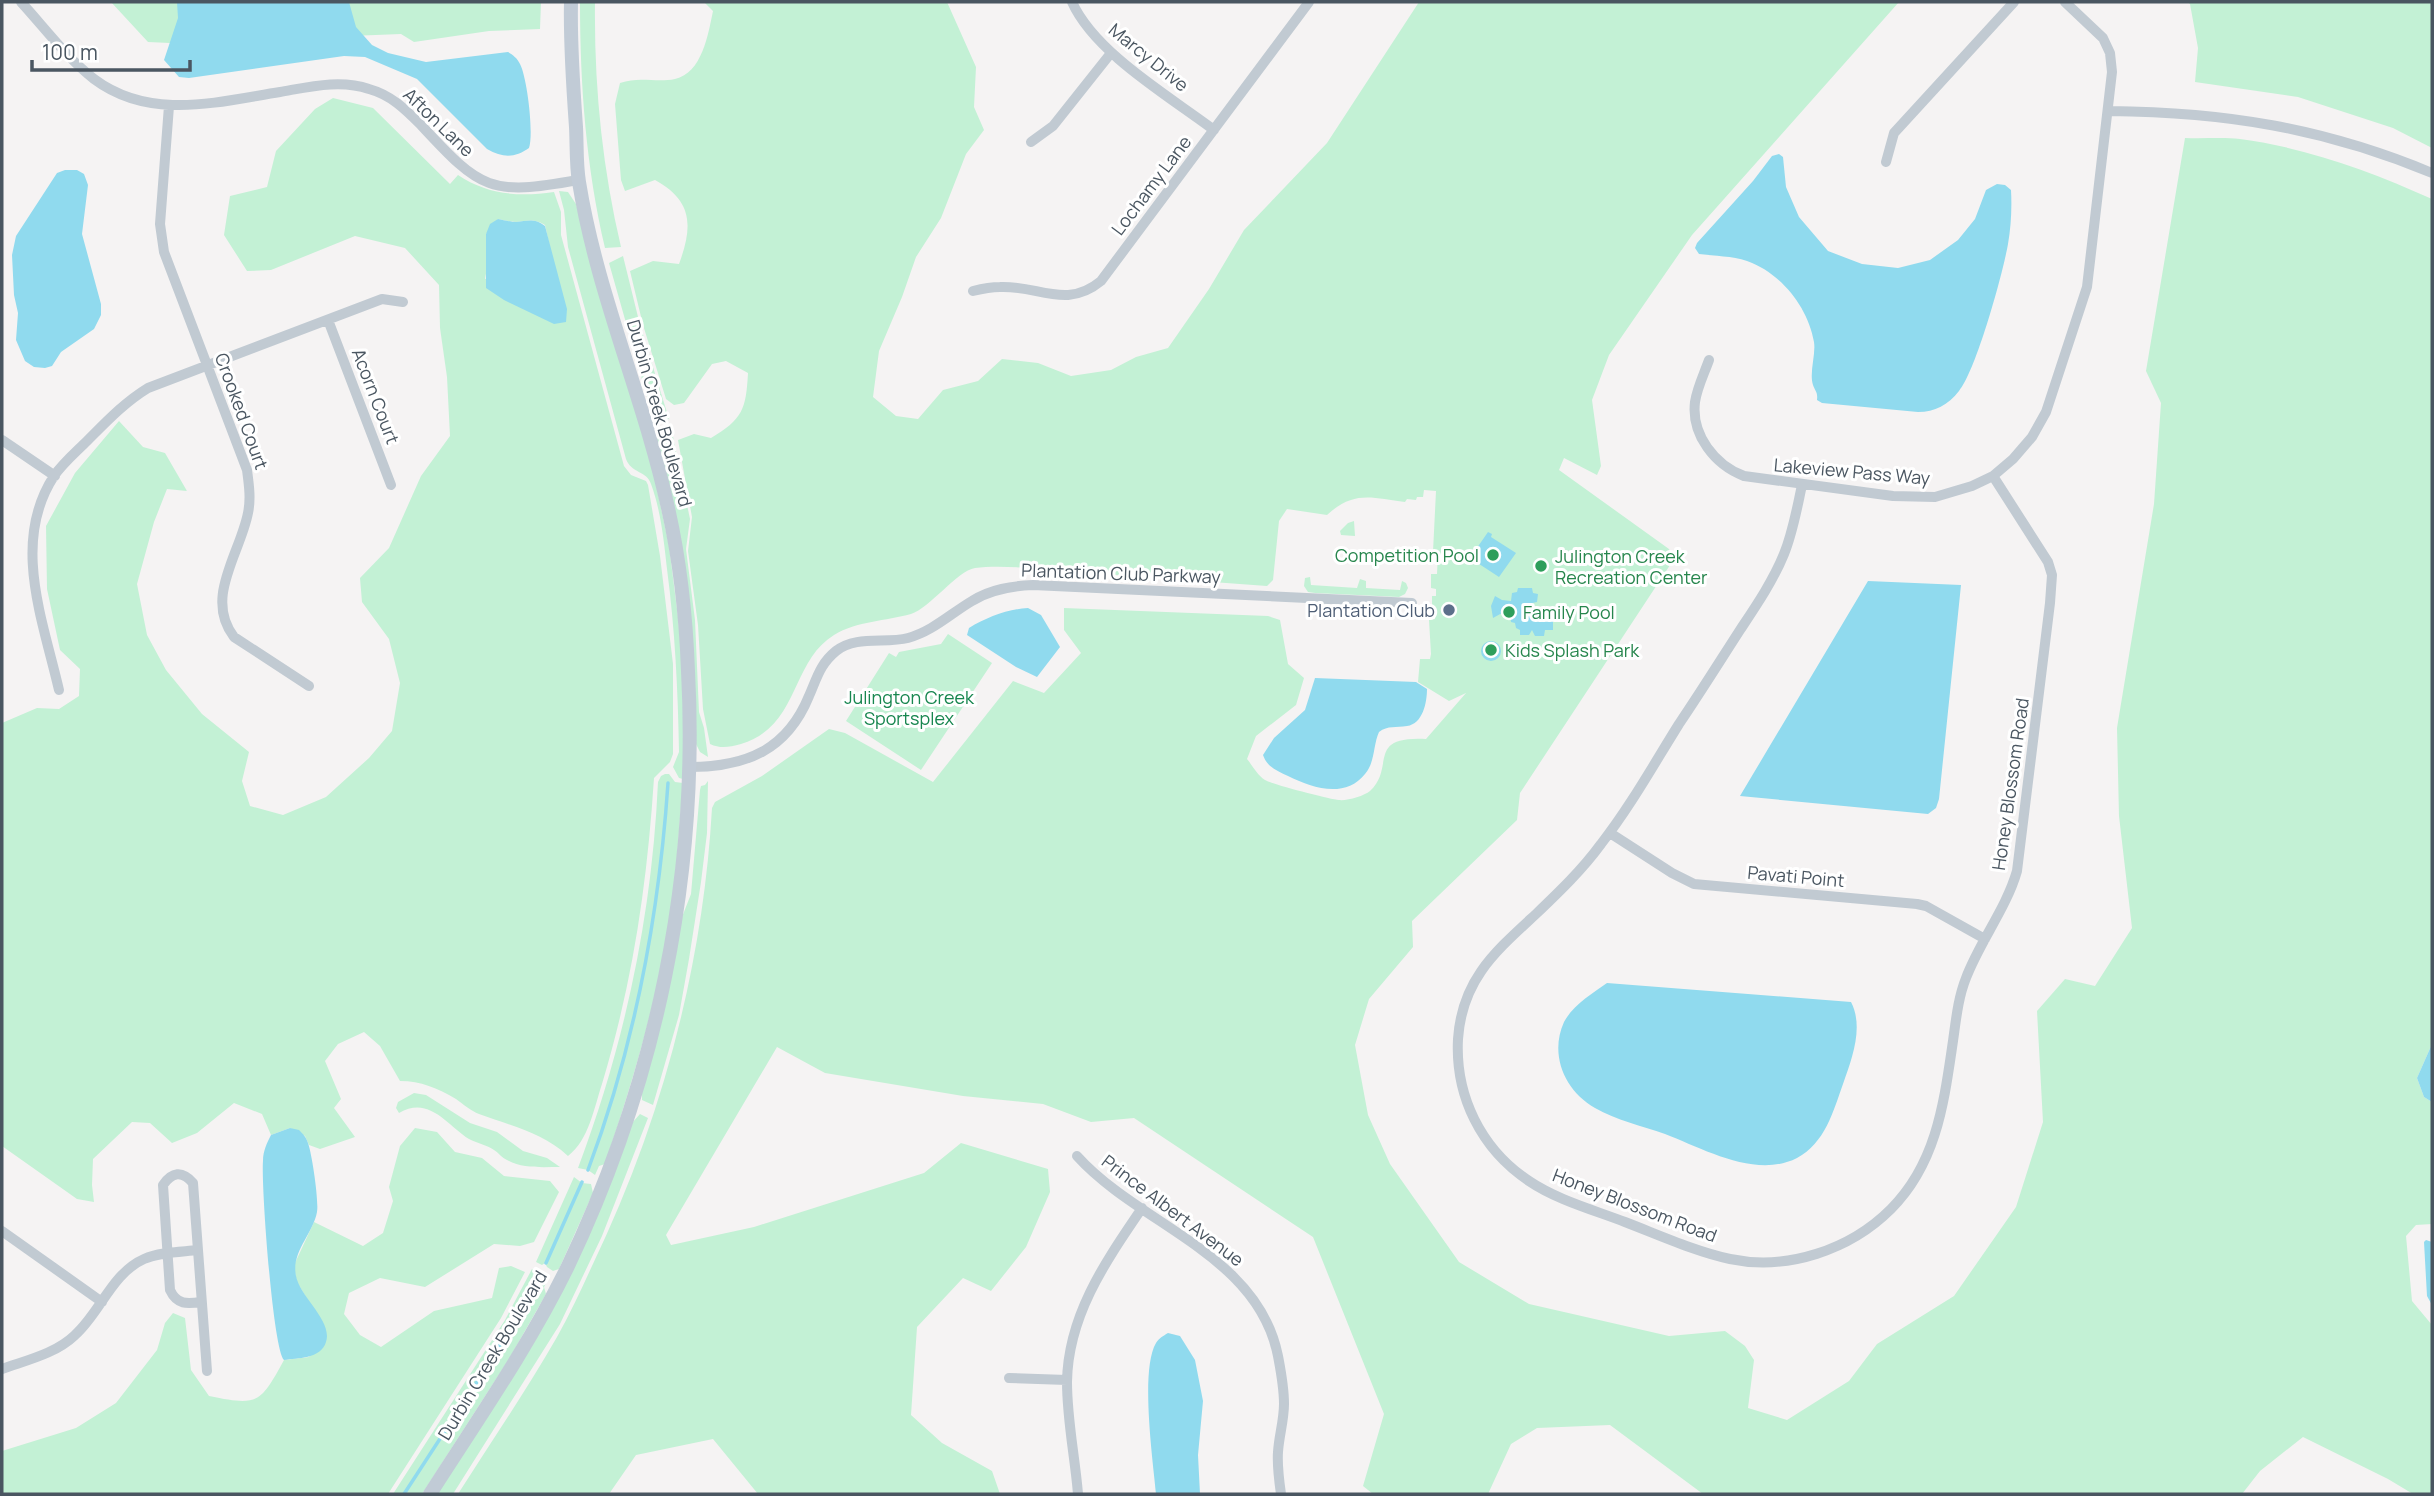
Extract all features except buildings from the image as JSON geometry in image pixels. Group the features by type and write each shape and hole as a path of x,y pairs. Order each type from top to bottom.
{"street":[{"name":"Afton Lane","path":"21,2 80,67 95,79 130,98 169,106 208,103 316,86 352,85 374,90 395,101 459,166 487,183 519,189 578,180"},
{"name":"Durbin Creek Boulevard","path":"430,1494 519,1355 546,1307 591,1215 613,1160 647,1057 669,959 685,850 690,767 687,645 671,523 648,429 596,258 578,180 571,66 571,2"},
{"name":"Marcy Drive","path":"1072,2 1086,26 1111,52 1214,130"},
{"name":"Lochamy Lane","path":"972,291 1002,286 1070,296 1092,289 1101,281 1309,2"},
{"path":"1886,162 1894,133 2014,2"},
{"name":"Lakeview Pass Way","path":"1709,360 1695,404 1696,422 1702,440 1709,449 1730,471 1744,476 1892,496 1935,497 1972,486 1993,476 2013,459 2032,438 2046,412 2087,287 2109,111 2112,72 2110,53 2103,38 2065,2"},
{"path":"1031,142 1053,126 1111,52"},
{"name":"Crooked Court","path":"169,106 161,238 247,470 250,487 248,515 222,594 221,611 224,622 234,637 310,685"},
{"path":"2109,111 2165,112 2244,119 2322,134 2432,173"},
{"path":"59,690 32,572 36,519 45,493 73,454 133,397 148,388 382,299 403,302"},
{"name":"Acorn Court","path":"328,320 391,485"},
{"path":"2,440 55,476"},
{"name":"Honey Blossom Road","path":"1802,485 1794,525 1773,578 1610,833 1568,883 1482,967 1465,1006 1458,1034 1458,1065 1462,1090 1472,1117 1498,1155 1532,1184 1712,1254 1754,1262 1781,1262 1829,1250 1850,1240 1891,1210 1921,1171 1931,1149 1945,1092 1959,1000 1965,979 2012,887 2017,871 2052,586 2048,562 1993,476"},
{"name":"Plantation Club Parkway","path":"690,767 711,767 738,762 758,755 774,745 788,732 799,715 821,666 840,648 860,642 904,639 920,634 939,625 974,599 1006,588 1033,585 1412,603"},
{"name":"Pavati Point","path":"1610,833 1693,884 1917,904 1926,906 1985,939"},
{"name":"Prince Albert Avenue","path":"1077,1156 1103,1181 1219,1264 1255,1304 1277,1351 1282,1378 1284,1405 1278,1471 1281,1494"},
{"path":"201,1302 186,1304 174,1298 170,1290 163,1185 177,1173 192,1183 207,1371"},
{"path":"1078,1494 1067,1380 1075,1336 1084,1305 1110,1255 1142,1208"},
{"path":"2,1231 102,1302"},
{"path":"2,1369 65,1344 82,1328 123,1274 133,1265 144,1259 198,1250"},
{"path":"1009,1378 1067,1380"}],"green space":[{"path":"111,2 541,2 540,29 489,31 414,42 401,34 170,43 148,42"},
{"path":"580,2 595,2 600,125 621,247 605,248 598,218 583,95"},
{"path":"704,2 947,2 976,67 974,107 984,130 966,154 941,218 916,257 879,351 873,397 896,416 918,419 943,390 978,381 1002,359 1038,363 1071,376 1111,370 1136,357 1168,348 1209,289 1244,230 1327,143 1419,2 1899,2 1692,235 1609,355 1592,400 1601,466 1597,475 1564,458 1559,470 1669,549 1674,559 1520,793 1517,820 1412,921 1413,947 1369,999 1355,1045 1368,1115 1390,1164 1459,1262 1529,1304 1669,1336 1725,1331 1745,1346 1754,1360 1748,1408 1787,1420 1849,1381 1877,1344 1954,1296 2016,1207 2043,1122 2037,1011 2065,979 2095,986 2132,928 2119,816 2117,728 2154,504 2161,403 2146,371 2185,138 2240,139 2290,148 2362,170 2432,199 2432,1044 2417,1078 2424,1097 2432,1102 2432,1224 2416,1225 2406,1236 2412,1301 2432,1325 2432,1494 2413,1494 2303,1437 2260,1471 2242,1494 1703,1494 1610,1425 1537,1428 1511,1444 1488,1494 1373,1494 1363,1486 1384,1414 1313,1237 1134,1118 1091,1122 1043,1104 963,1096 825,1073 777,1047 666,1235 671,1245 754,1227 924,1173 961,1143 1048,1169 1050,1192 1026,1247 991,1291 963,1278 917,1327 911,1415 942,1443 992,1471 1000,1494 758,1494 713,1439 636,1455 609,1494 458,1494 562,1328 617,1212 639,1156 658,1100 688,985 699,927 712,808 715,802 762,776 829,729 845,733 933,782 1013,681 1044,693 1081,653 1064,630 1064,608 1268,616 1280,620 1288,664 1304,678 1296,705 1256,736 1247,759 1265,780 1333,799 1351,799 1370,791 1377,782 1388,748 1395,742 1407,739 1426,739 1466,693 1449,701 1418,682 1420,659 1430,659 1431,654 1429,620 1435,619 1432,596 1436,596 1436,589 1431,588 1431,574 1437,574 1438,552 1433,552 1436,491 1424,490 1423,497 1417,497 1416,500 1407,499 1405,502 1355,499 1327,515 1287,509 1279,521 1273,580 1267,586 1025,568 975,568 960,576 911,614 862,624 834,635 809,661 785,709 774,723 760,735 741,744 718,747 710,744 703,709 698,625 688,551 692,517 678,440 694,434 711,438 730,425 744,404 748,373 726,361 712,364 684,403 674,405 666,399 643,325 630,271 653,261 679,264 688,226 683,206 677,197 655,180 625,191 621,180 615,104 620,83 675,79 692,69 702,52 713,11"},
{"path":"2187,2 2432,2 2432,148 2393,128 2298,97 2195,82 2198,48 2190,4"},
{"path":"333,98 373,108 450,184 458,175 481,187 504,193 554,192 561,212 561,235 624,466 631,475 646,481 648,485 673,664 673,754 670,762 654,778 643,895 622,1008 590,1123 581,1141 568,1156 537,1135 476,1113 435,1088 400,1081 380,1046 364,1032 338,1044 325,1061 341,1099 334,1108 355,1137 320,1149 309,1145 305,1136 290,1128 271,1135 262,1114 234,1103 197,1133 172,1143 150,1123 132,1122 93,1159 94,1202 77,1199 2,1146 2,723 37,708 59,709 79,696 80,669 60,650 47,589 46,526 75,473 119,421 143,447 165,453 187,491 167,489 154,522 137,584 147,635 166,670 202,714 249,752 242,781 250,806 283,815 326,797 369,758 392,731 400,683 389,639 362,602 360,578 389,548 421,476 450,436 447,377 440,328 439,285 405,248 355,236 271,270 247,271 224,235 230,196 267,187 276,151 315,109","holes":["498,219 534,221 545,225 551,252 485,279 486,234"]},
{"path":"559,191 568,192 576,204 653,470 669,546 678,617 683,675 683,779 679,778 673,767 679,752 677,683 670,592 660,516 649,480 631,467 626,459 568,247"},
{"path":"623,256 640,325 669,419 658,420 651,411 609,263"},
{"path":"671,427 690,519 686,549 695,620 699,712 708,757 700,752 696,744 672,500 656,433"},
{"path":"1354,521 1355,536 1341,535 1340,531"},
{"path":"1310,577 1311,585 1357,588 1360,579 1366,581 1366,588 1400,590 1402,581 1408,588 1405,594 1399,597 1315,593 1308,592 1304,586 1305,578"},
{"name":"Julington Creek Sportsplex","path":"948,634 992,663 921,770 846,721 889,653 896,657 899,652 941,644"},
{"path":"665,774 669,774 675,782 683,783 675,879 666,943 644,1039 625,1102 605,1164 599,1166 595,1175 578,1168 609,1074 633,978 650,881 658,782"},
{"path":"708,781 707,833 689,959 679,1015 653,1105 642,1100 642,1090 682,917 691,894 700,790"},
{"path":"414,1093 426,1095 470,1123 497,1132 523,1151 547,1158 560,1167 533,1167 513,1163 491,1148 469,1139 429,1110 410,1108 399,1113 396,1108 398,1102"},
{"path":"640,1114 648,1118 602,1236 560,1324 453,1494 435,1494 506,1385 632,1123"},
{"path":"415,1128 437,1132 455,1152 482,1158 504,1176 550,1181 559,1192 534,1242 520,1246 494,1244 425,1287 380,1278 349,1293 344,1314 360,1335 381,1347 434,1311 492,1298 499,1268 511,1266 525,1272 501,1318 388,1494 2,1494 2,1451 76,1428 116,1403 157,1350 165,1323 173,1313 185,1318 191,1370 209,1396 238,1401 256,1398 269,1386 284,1360 309,1357 326,1331 297,1282 295,1263 314,1222 363,1246 383,1233 393,1201 389,1187 400,1146"},
{"path":"574,1177 582,1183 591,1184 593,1193 559,1269 553,1271 545,1263 542,1265 536,1262"},
{"path":"532,1269 540,1276 543,1273 549,1277 544,1287 546,1294 509,1359 422,1494 393,1494 505,1320"}],"water":[{"path":"177,2 349,2 356,27 372,45 388,53 426,62 508,52 519,62 523,71 529,106 529,148 509,156 487,149 417,79 365,57 344,56 189,78 179,77 164,60 178,18"},
{"path":"1779,154 1783,157 1786,187 1799,217 1828,251 1862,264 1898,268 1930,260 1958,240 1975,219 1986,190 1997,184 2005,185 2011,190 2008,244 1988,321 1966,380 1946,404 1930,411 1918,412 1822,403 1817,400 1812,380 1814,342 1811,329 1791,293 1759,266 1729,257 1699,254 1695,248 1697,243 1772,156"},
{"path":"77,170 84,174 88,185 82,234 101,304 101,315 94,329 61,352 52,366 34,367 25,361 16,340 18,313 14,295 12,255 16,236 57,173"},
{"path":"498,219 514,222 534,221 545,226 567,309 566,322 554,324 504,300 486,288 486,234 490,224"},
{"name":"Competition Pool","path":"1488,532 1492,534 1491,537 1516,553 1499,577 1470,558"},
{"path":"1868,581 1961,585 1936,808 1928,814 1740,796"},
{"name":"Family Pool","path":"1518,588 1532,588 1533,593 1538,594 1537,602 1528,604 1528,613 1534,615 1539,611 1546,611 1546,615 1553,617 1553,630 1545,630 1544,636 1535,636 1532,630 1529,635 1520,635 1520,630 1511,622 1510,613 1502,613 1493,618 1491,606 1495,596 1511,601 1512,593 1517,592"},
{"path":"1028,608 1041,615 1060,647 1037,677 1016,667 967,635 969,628 990,617"},
{"name":"Kids Splash Park","path":"1487,641 1495,641 1501,651 1495,661 1487,661 1481,655 1481,647"},
{"path":"1315,678 1416,682 1427,689 1425,706 1417,721 1379,732 1368,770 1348,787 1328,789 1307,784 1273,768 1263,755 1274,738 1305,710"},
{"path":"1607,983 1851,1002 1857,1032 1853,1054 1836,1105 1815,1144 1797,1158 1781,1164 1748,1164 1730,1160 1620,1119 1584,1101 1568,1082 1563,1071 1558,1047 1560,1034 1564,1022 1573,1010"},
{"path":"2432,1044 2432,1102 2424,1097 2417,1078"},
{"path":"290,1128 299,1130 308,1143 317,1206 315,1220 299,1251 296,1276 303,1292 321,1317 327,1334 326,1342 319,1352 308,1357 284,1360 272,1299 263,1161 264,1150 271,1135"},
{"path":"2426,1240 2432,1242 2432,1305 2427,1296"},
{"path":"1168,1333 1180,1336 1195,1360 1203,1401 1198,1455 1200,1494 1156,1494 1149,1416 1149,1373 1156,1343"}],"waterway":[{"path":"588,1170 605,1123 632,1028 651,931 668,783"},
{"path":"546,1263 582,1182"},
{"path":"404,1494 490,1362 540,1276"}],"place":[{"name":"Competition Pool","path":"1493,555"},
{"name":"Julington Creek Recreation Center","path":"1541,566"},
{"name":"Plantation Club","path":"1449,610"},
{"name":"Family Pool","path":"1509,612"},
{"name":"Kids Splash Park","path":"1491,650"}]}
